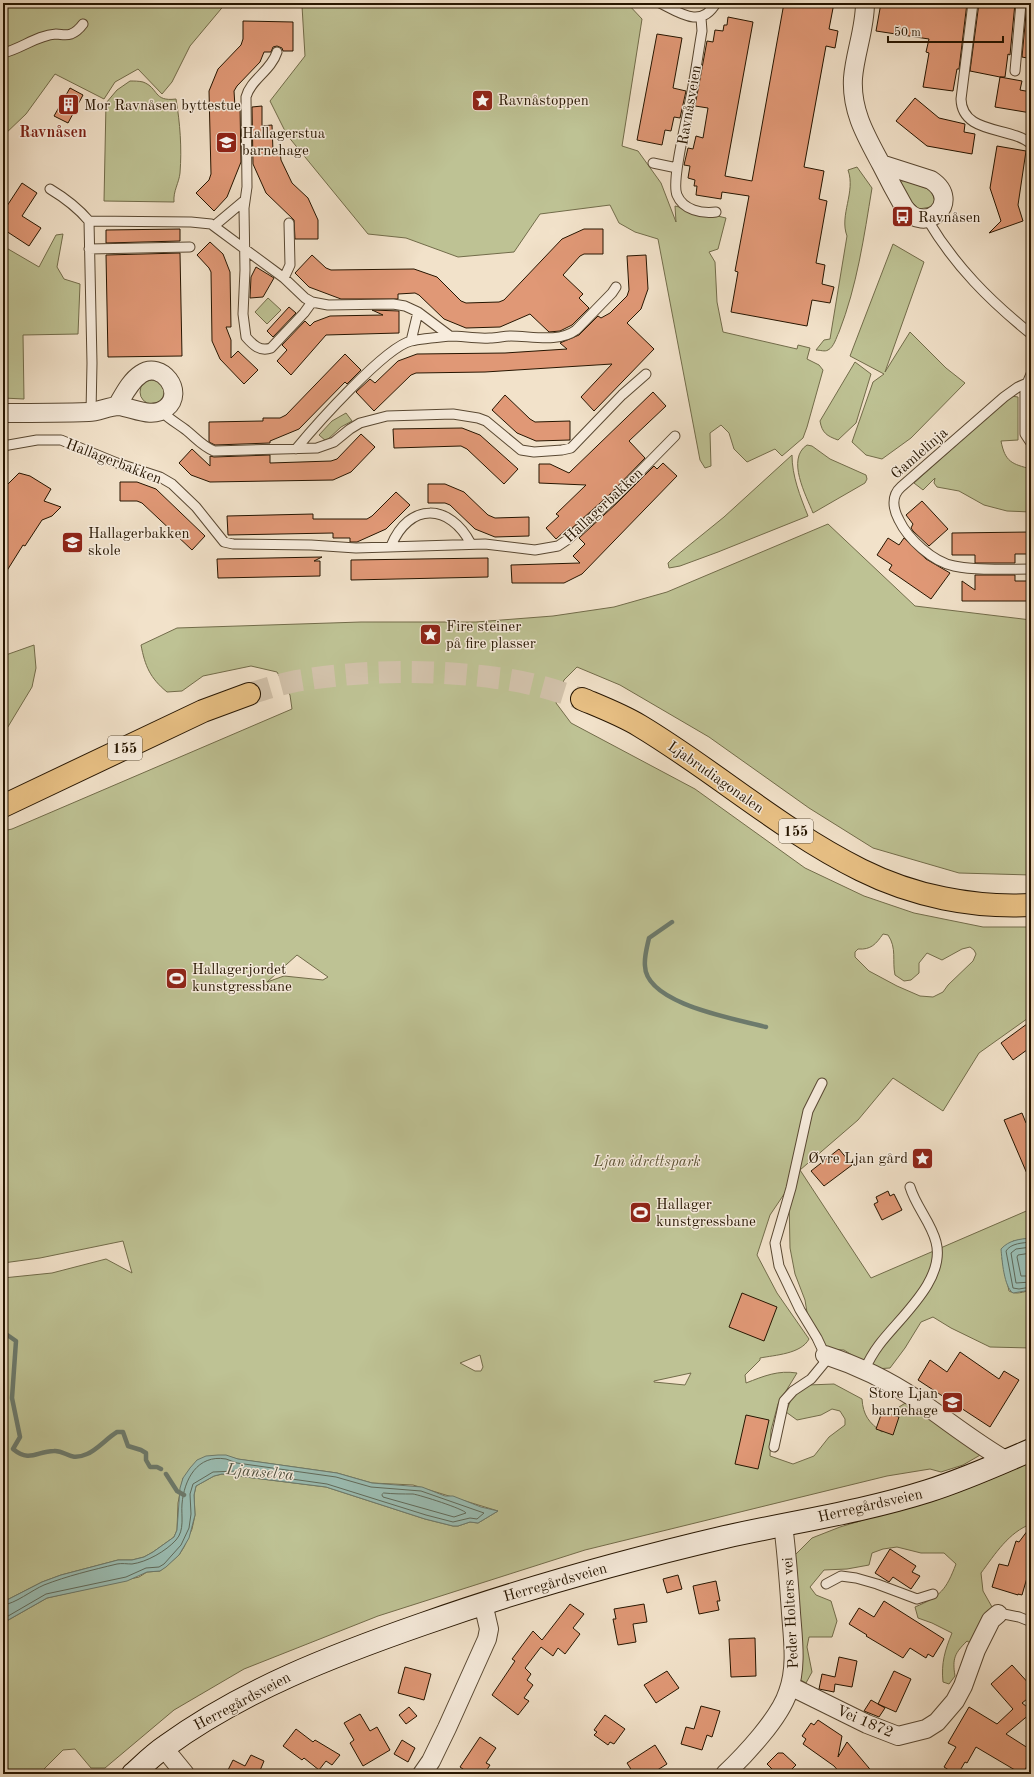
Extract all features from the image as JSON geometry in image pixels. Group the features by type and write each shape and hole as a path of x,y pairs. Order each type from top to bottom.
{"main road":[{"name":"155","path":"3,806 203,711 249,694"},
{"name":"Ljabrudiagonalen","path":"582,699 638,725 702,766 819,846 862,871 887,882 928,895 960,902 988,905 1031,904"}],"street":[{"path":"866,3 853,77 856,109 865,136 908,212 921,219 927,219 939,212 944,202 942,190 939,185 931,180 881,164"},
{"path":"117,406 140,374 153,371 167,377 174,389 171,403 161,411"},
{"name":"Hallagerbakken","path":"3,413 91,412 117,406 147,413 161,411"},
{"path":"828,1356 864,1371 915,1398 952,1425 1007,1461"},
{"name":"Herregårdsveien","path":"133,1774 163,1747 246,1696 292,1675 386,1637 483,1603 628,1561 922,1493 958,1481 1031,1450"},
{"name":"Peder Holters vei","path":"724,1774 750,1749 780,1710 792,1679 794,1649 788,1559 783,1525"},
{"path":"422,1774 431,1762 487,1639 489,1629 483,1603"},
{"name":"Vei 1872","path":"790,1686 867,1724 898,1736 926,1729 937,1722 955,1701 963,1686 976,1650 991,1620 998,1614"},
{"path":"163,1747 185,1774"}],"lane":[{"path":"660,3 691,17 701,18 712,10 716,3"},
{"path":"973,3 961,99 962,109 965,114 981,126 1014,134 1031,144"},
{"path":"1015,71 1021,3"},
{"name":"Ravnåsveien","path":"701,18 702,31 678,168 676,192 684,206 702,212 716,212"},
{"path":"3,53 10,52 27,43 56,34 72,34 83,24"},
{"path":"277,52 272,64 253,84 246,97 247,187 243,248 245,270 243,314 246,337 251,343 260,349 265,350 271,348 312,302"},
{"path":"653,163 678,168"},
{"path":"50,189 68,200 89,221 183,222 211,224 284,278 305,298 312,302 328,305 393,304 405,306 418,312 450,336"},
{"path":"214,226 245,200"},
{"path":"927,219 941,242 973,283 1031,334"},
{"path":"89,221 92,363 91,412"},
{"path":"284,278 290,265 289,223"},
{"path":"89,249 190,247"},
{"path":"296,449 367,373 395,349 411,341 450,336 468,338 506,336 544,338 567,335 576,330 612,293 616,286"},
{"path":"411,341 418,312"},
{"path":"161,411 167,418 204,446 214,451 317,448 328,445 350,428 360,423 387,416 453,414 478,418 486,421 515,446 528,452 571,448 622,395 646,374"},
{"name":"Gamlelinja","path":"1029,379 1025,392 1025,434 1031,443"},
{"name":"Gamlelinja","path":"1029,379 1004,397 900,487 894,496 894,502 896,515 903,529 914,542 944,563 963,567 1031,569"},
{"name":"Hallagerbakken","path":"3,446 37,440 61,440 116,463 160,477 172,484 196,507 224,542 233,544 311,545 356,548 485,544 535,550 558,546 567,540 613,499 675,436"},
{"path":"391,546 396,536 408,520 418,515 433,513 443,514 451,519 466,534 471,544"},
{"path":"774,1447 784,1401 793,1391 811,1378 828,1356 800,1310 780,1266 776,1252 776,1235 790,1188 808,1111 822,1083"},
{"path":"864,1371 880,1344 930,1282 936,1266 937,1251 934,1236 910,1187"},
{"path":"826,1584 841,1576 870,1582 917,1599 933,1594"},
{"path":"998,1614 1000,1613 1019,1617 1030,1621 1031,1617"}],"green space":[{"path":"9,3 226,3 190,46 172,82 162,94 138,69 115,82 104,99 55,74 26,114 3,136 3,9 4,10"},
{"path":"296,3 627,3 642,19 622,146 638,151 661,183 676,222 675,206 726,218 718,249 709,252 715,262 717,302 723,332 797,349 798,345 810,348 807,359 819,365 823,370 803,438 782,456 775,449 747,462 734,449 729,433 721,425 710,433 711,466 705,468 700,460 658,239 635,232 619,223 610,205 540,214 514,252 458,257 406,238 368,234 287,135 270,101 305,56 302,6"},
{"path":"130,81 143,82 152,88 160,97 176,99 180,126 181,154 180,173 174,194 174,202 104,201 106,103 117,90"},
{"path":"857,167 872,188 863,243 851,297 833,345 827,351 816,350 824,340 830,339 847,236 845,220 850,187 848,170"},
{"path":"903,180 931,190 935,201 931,207 919,209 910,200 901,183"},
{"path":"63,234 57,267 64,279 80,284 78,334 23,335 24,399 3,398 3,246 39,267 56,235"},
{"path":"893,244 924,262 885,372 910,332 946,368 965,383 911,438 882,459 866,455 852,442 873,382 884,374 850,356"},
{"path":"268,298 281,310 267,324 255,312"},
{"path":"855,362 871,374 856,423 838,440 826,434 820,421"},
{"path":"152,380 161,383 164,392 161,401 152,404 143,401 140,392 143,383"},
{"path":"1011,396 1018,397 1018,440 1001,441 1005,454 1010,461 1031,469 1031,512 1007,511 984,505 959,491 937,487 934,483 935,478 923,490 914,483"},
{"path":"346,413 352,421 341,427 326,441 319,435 332,421"},
{"path":"807,445 812,446 830,459 866,475 867,479 865,483 813,513 802,487 798,468 798,459 801,451"},
{"path":"792,455 795,478 808,516 718,552 680,566 669,568 668,563 671,560 724,517"},
{"name":"Ljan idrettspark","path":"828,524 915,606 1031,620 1031,875 959,873 873,848 809,808 709,737 620,685 577,667 564,680 556,703 571,723 695,789 805,868 864,896 914,913 983,927 1031,927 1031,1016 979,1053 943,1111 893,1078 858,1120 800,1170 871,1278 1031,1209 1031,1238 1013,1241 1002,1258 1009,1291 1017,1293 1031,1290 1031,1348 990,1347 951,1328 933,1317 921,1322 905,1348 890,1368 874,1369 844,1350 825,1349 815,1344 811,1337 805,1300 795,1274 790,1248 789,1199 799,1172 770,1215 757,1255 777,1293 809,1339 800,1348 794,1351 760,1358 760,1360 745,1375 746,1383 777,1373 797,1373 778,1404 771,1430 770,1456 793,1464 814,1456 829,1437 845,1425 845,1419 840,1411 832,1409 821,1415 797,1420 786,1412 792,1397 808,1385 834,1384 862,1399 865,1414 882,1432 891,1425 899,1407 907,1402 982,1454 963,1465 941,1472 930,1469 887,1476 585,1550 378,1616 244,1669 174,1710 105,1768 91,1768 75,1749 63,1750 39,1774 3,1774 3,1623 47,1598 139,1577 147,1572 160,1571 179,1555 192,1529 195,1515 194,1495 196,1486 214,1476 222,1474 326,1487 425,1519 453,1526 470,1522 478,1523 498,1511 413,1485 372,1483 337,1473 230,1457 183,1478 178,1503 177,1530 174,1537 153,1552 144,1557 132,1560 118,1560 61,1575 42,1582 3,1602 3,1278 52,1273 106,1259 132,1273 123,1241 40,1258 3,1263 3,831 12,829 292,709 290,695 277,672 251,666 203,676 182,691 167,692 152,677 144,659 141,645 177,628 361,622 476,622 553,616 614,607 667,592","holes":["883,934 888,935 891,940 893,950 895,975 904,981 911,980 919,973 919,963 927,953 942,960 962,949 970,947 976,954 973,961 948,985 943,992 933,997 920,996 869,971 855,957 855,952 858,949 870,947","297,955 328,977 323,980 284,976 267,982","480,1355 483,1367 481,1371 475,1371 460,1363","691,1373 685,1385 654,1381"]},
{"path":"34,645 36,668 32,687 3,735 3,656"},
{"path":"1031,1458 1031,1524 1016,1532 1009,1538 997,1551 981,1573 983,1591 992,1607 983,1619 994,1631 985,1652 967,1641 955,1656 955,1676 949,1684 943,1682 944,1657 952,1633 918,1618 915,1607 931,1599 942,1591 956,1564 944,1553 921,1553 897,1547 883,1549 872,1553 869,1565 847,1569 824,1570 810,1587 816,1595 831,1601 837,1621 832,1637 809,1637 807,1647 812,1672 806,1683 799,1679 794,1556 812,1538 840,1527 930,1500"}],"water":[{"path":"1031,1238 1031,1290 1013,1293 1007,1285 1001,1249 1011,1242"},
{"name":"Ljanselva","path":"218,1455 337,1473 372,1483 422,1487 445,1496 453,1496 481,1507 498,1511 478,1523 470,1522 453,1526 425,1519 326,1487 222,1474 214,1476 196,1486 194,1495 195,1515 189,1538 179,1555 166,1567 160,1571 147,1572 127,1581 47,1598 3,1623 3,1602 42,1582 61,1575 118,1560 132,1560 144,1557 174,1537 177,1530 180,1488 183,1478 197,1460 206,1456"}],"building":[{"path":"784,3 834,3 829,29 838,31 835,48 826,46 804,167 824,171 819,199 827,201 816,263 825,265 822,284 834,287 830,303 812,300 807,326 731,312 738,272 735,271 749,196 722,192 721,199 696,195 697,186 694,186 695,180 688,178 690,166 684,165 688,148 693,149 696,136 703,138 708,108 695,106 707,41 713,42 715,30 723,31 724,25 727,25 728,17 753,22 725,176 752,181"},
{"path":"881,3 967,3 959,69 957,69 953,91 923,87 929,53 926,52 929,39 876,31"},
{"path":"979,3 1015,3 1010,55 1008,54 1005,77 970,71"},
{"path":"1027,3 1031,3 1031,56 1028,56 1027,58 1022,57"},
{"path":"243,21 293,22 293,51 283,51 282,48 277,46 273,47 271,52 264,52 260,62 234,91 235,107 240,107 241,162 227,197 214,211 196,193 209,180 211,174 209,91 218,69 241,45 243,39"},
{"path":"657,34 682,38 673,88 686,91 680,118 674,117 671,131 665,130 662,145 637,140"},
{"path":"1000,77 1022,81 1020,90 1031,92 1031,113 995,107"},
{"name":"Mor Ravnåsen byttestue","path":"70,88 83,95 68,123 54,116"},
{"path":"915,98 939,118 965,124 964,132 975,134 972,154 927,146 896,121"},
{"path":"262,106 262,126 272,125 273,151 280,151 281,160 292,183 308,198 318,220 318,239 295,239 294,220 266,193 253,164 252,107"},
{"path":"997,146 1026,151 1018,205 1023,221 989,233 1001,221 990,188"},
{"path":"22,183 37,193 22,216 41,228 29,246 3,229 3,212"},
{"path":"180,229 180,241 106,243 106,230"},
{"path":"584,229 603,229 603,254 584,254 580,256 563,275 583,294 579,298 589,308 572,325 560,331 549,332 530,314 500,327 466,328 444,319 415,293 398,294 398,299 341,299 309,287 295,273 312,255 326,268 331,270 414,269 437,277 461,301 466,303 499,302 504,300 562,239"},
{"path":"210,242 223,254 230,272 231,327 226,327 231,340 231,358 238,351 258,370 244,384 220,359 212,341 211,272 197,255"},
{"path":"180,253 182,356 108,357 106,255"},
{"path":"646,255 648,289 641,309 627,323 654,349 594,411 581,397 612,364 485,372 416,373 411,375 374,411 356,392 370,379 375,383 398,361 417,354 505,353 567,349 560,343 579,335 598,316 601,318 610,313 627,296 629,290 627,256"},
{"path":"256,267 274,278 263,297 250,298 251,277"},
{"path":"289,307 296,313 273,337 267,331"},
{"path":"372,310 399,311 399,333 326,335 291,375 277,361 287,350 282,345 305,321 310,326 314,322 330,316 383,315"},
{"path":"345,354 361,370 347,384 345,382 299,429 270,441 270,443 215,445 209,442 209,422 263,421 263,418 280,418 286,415"},
{"path":"653,392 666,406 629,441 645,458 609,495 571,529 569,527 556,539 546,528 559,516 556,514 586,485 539,483 539,464 550,464 569,473"},
{"path":"505,395 535,422 570,421 570,440 536,441 517,433 492,410"},
{"path":"462,428 480,435 518,469 504,484 467,449 461,446 394,448 393,429"},
{"path":"361,434 375,447 351,472 333,480 210,482 191,475 179,463 192,449 210,466 210,456 270,455 270,463 331,461 337,459"},
{"path":"663,463 677,476 582,574 564,583 512,583 511,565 580,563 573,556 585,544 579,538 654,466 657,469"},
{"path":"19,473 30,476 51,489 44,501 61,507 52,516 42,520 25,546 23,545 3,577 3,480 8,484"},
{"path":"120,482 137,482 156,489 205,536 192,550 142,503 137,501 120,501"},
{"path":"428,484 445,484 464,492 488,515 495,518 529,517 529,536 495,537 475,529 450,505 445,503 428,503"},
{"path":"396,492 410,505 386,529 357,542 350,542 350,538 333,538 333,533 228,535 227,516 313,514 313,519 367,519 372,516"},
{"path":"922,501 948,529 929,546 913,531 911,528 913,524 906,515"},
{"path":"1031,532 1031,554 1015,554 1015,563 975,563 975,555 952,555 952,533"},
{"path":"888,538 899,545 904,538 926,559 950,573 931,599 889,570 892,565 877,555"},
{"path":"322,557 314,561 320,561 320,576 218,578 217,559"},
{"path":"488,558 488,577 351,580 351,560"},
{"path":"975,575 1015,575 1015,581 1031,581 1031,601 962,601 962,581 975,590"},
{"path":"1031,1021 1031,1047 1013,1060 1001,1043"},
{"path":"1022,1113 1026,1123 1028,1122 1031,1128 1031,1183 1004,1120"},
{"path":"839,1149 852,1165 824,1186 811,1171"},
{"path":"888,1191 890,1196 894,1194 902,1210 882,1220 874,1204 878,1202 876,1197"},
{"path":"742,1293 777,1307 764,1341 729,1327"},
{"path":"960,1352 999,1379 1004,1371 1019,1380 990,1427 918,1380 930,1360 947,1372"},
{"path":"882,1412 899,1417 893,1435 876,1429"},
{"path":"746,1415 769,1420 758,1469 735,1464"},
{"path":"1031,1526 1031,1564 1022,1595 992,1587 999,1564 1008,1566 1016,1541 1019,1542"},
{"path":"890,1549 916,1566 912,1572 920,1576 911,1589 893,1577 889,1582 875,1573"},
{"path":"678,1575 682,1589 667,1593 663,1579"},
{"path":"716,1581 720,1601 717,1601 719,1610 699,1614 693,1586"},
{"path":"884,1601 944,1639 933,1657 928,1654 926,1658 910,1648 903,1658 849,1624 859,1608 874,1617"},
{"path":"570,1604 584,1614 573,1628 580,1634 565,1654 558,1648 553,1656 541,1647 525,1668 531,1674 527,1680 533,1685 524,1698 529,1701 518,1715 492,1695 515,1661 512,1659 533,1631 542,1640"},
{"path":"644,1604 647,1622 633,1624 636,1642 618,1645 613,1619 616,1619 614,1609"},
{"path":"755,1638 756,1676 731,1677 729,1639"},
{"path":"839,1657 857,1661 852,1687 835,1684 834,1692 819,1689 822,1674 835,1677"},
{"path":"1012,1665 1031,1686 1031,1696 1022,1703 1031,1710 1031,1713 1006,1734 1031,1750 1031,1760 1024,1771 1021,1770 1020,1773 976,1747 967,1763 965,1762 958,1774 955,1774 944,1767 956,1747 948,1743 969,1707 997,1724 1013,1709 991,1684"},
{"path":"405,1667 431,1674 424,1700 398,1693"},
{"path":"667,1671 679,1688 656,1703 644,1685"},
{"path":"894,1671 911,1679 896,1712 878,1704"},
{"path":"871,1700 885,1708 879,1717 864,1711"},
{"path":"701,1706 720,1711 712,1737 707,1735 702,1750 681,1744 686,1727 694,1729"},
{"path":"409,1707 417,1716 406,1724 399,1715"},
{"path":"360,1714 370,1731 377,1727 390,1750 363,1766 350,1743 354,1740 344,1723"},
{"path":"605,1715 625,1729 614,1744 610,1742 608,1745 594,1735 597,1732 594,1730"},
{"path":"818,1720 842,1736 838,1757 847,1742 874,1774 841,1774 834,1766 803,1744 806,1739 802,1736 811,1723 814,1725"},
{"path":"296,1729 313,1742 315,1740 340,1755 332,1765 326,1761 319,1770 304,1758 302,1760 283,1746"},
{"path":"480,1737 496,1748 486,1763 490,1765 484,1774 470,1774 460,1767"},
{"path":"402,1740 415,1748 408,1762 394,1754"},
{"path":"655,1745 667,1764 651,1774 634,1774 627,1763"},
{"path":"778,1753 783,1753 796,1765 787,1774 777,1774 767,1764"},
{"path":"251,1755 264,1761 259,1773 262,1774 226,1774 233,1760 245,1766"}],"waterway":[{"path":"672,922 649,938 645,963 649,979 660,990 676,1000 695,1008 766,1027"},
{"path":"3,1332 16,1341 12,1398 20,1437 13,1449 19,1453 29,1456 48,1451 58,1451 76,1457 94,1450 117,1432 123,1432 128,1446 146,1453 146,1460 150,1467 157,1467 161,1469"},
{"path":"166,1474 177,1491 184,1495"}],"tunnel":[{"path":"249,694 290,682 321,677 371,673 422,672 508,679 540,686 582,699"}],"place":[{"name":"Ravnåstoppen","path":"482,100"},
{"name":"Mor Ravnåsen byttestue","path":"69,105"},
{"name":"Hallagerstua barnehage","path":"226,142"},
{"name":"Ravnåsen","path":"902,217"},
{"name":"Hallagerbakken skole","path":"72,542"},
{"name":"Fire steiner på fire plasser","path":"430,635"},
{"name":"Hallagerjordet kunstgressbane","path":"177,978"},
{"name":"Øvre Ljan gård","path":"923,1158"},
{"name":"Hallager kunstgressbane","path":"641,1213"},
{"name":"Store Ljan barnehage","path":"953,1402"}],"district":[{"name":"Ravnåsen","path":"53,131"}]}
